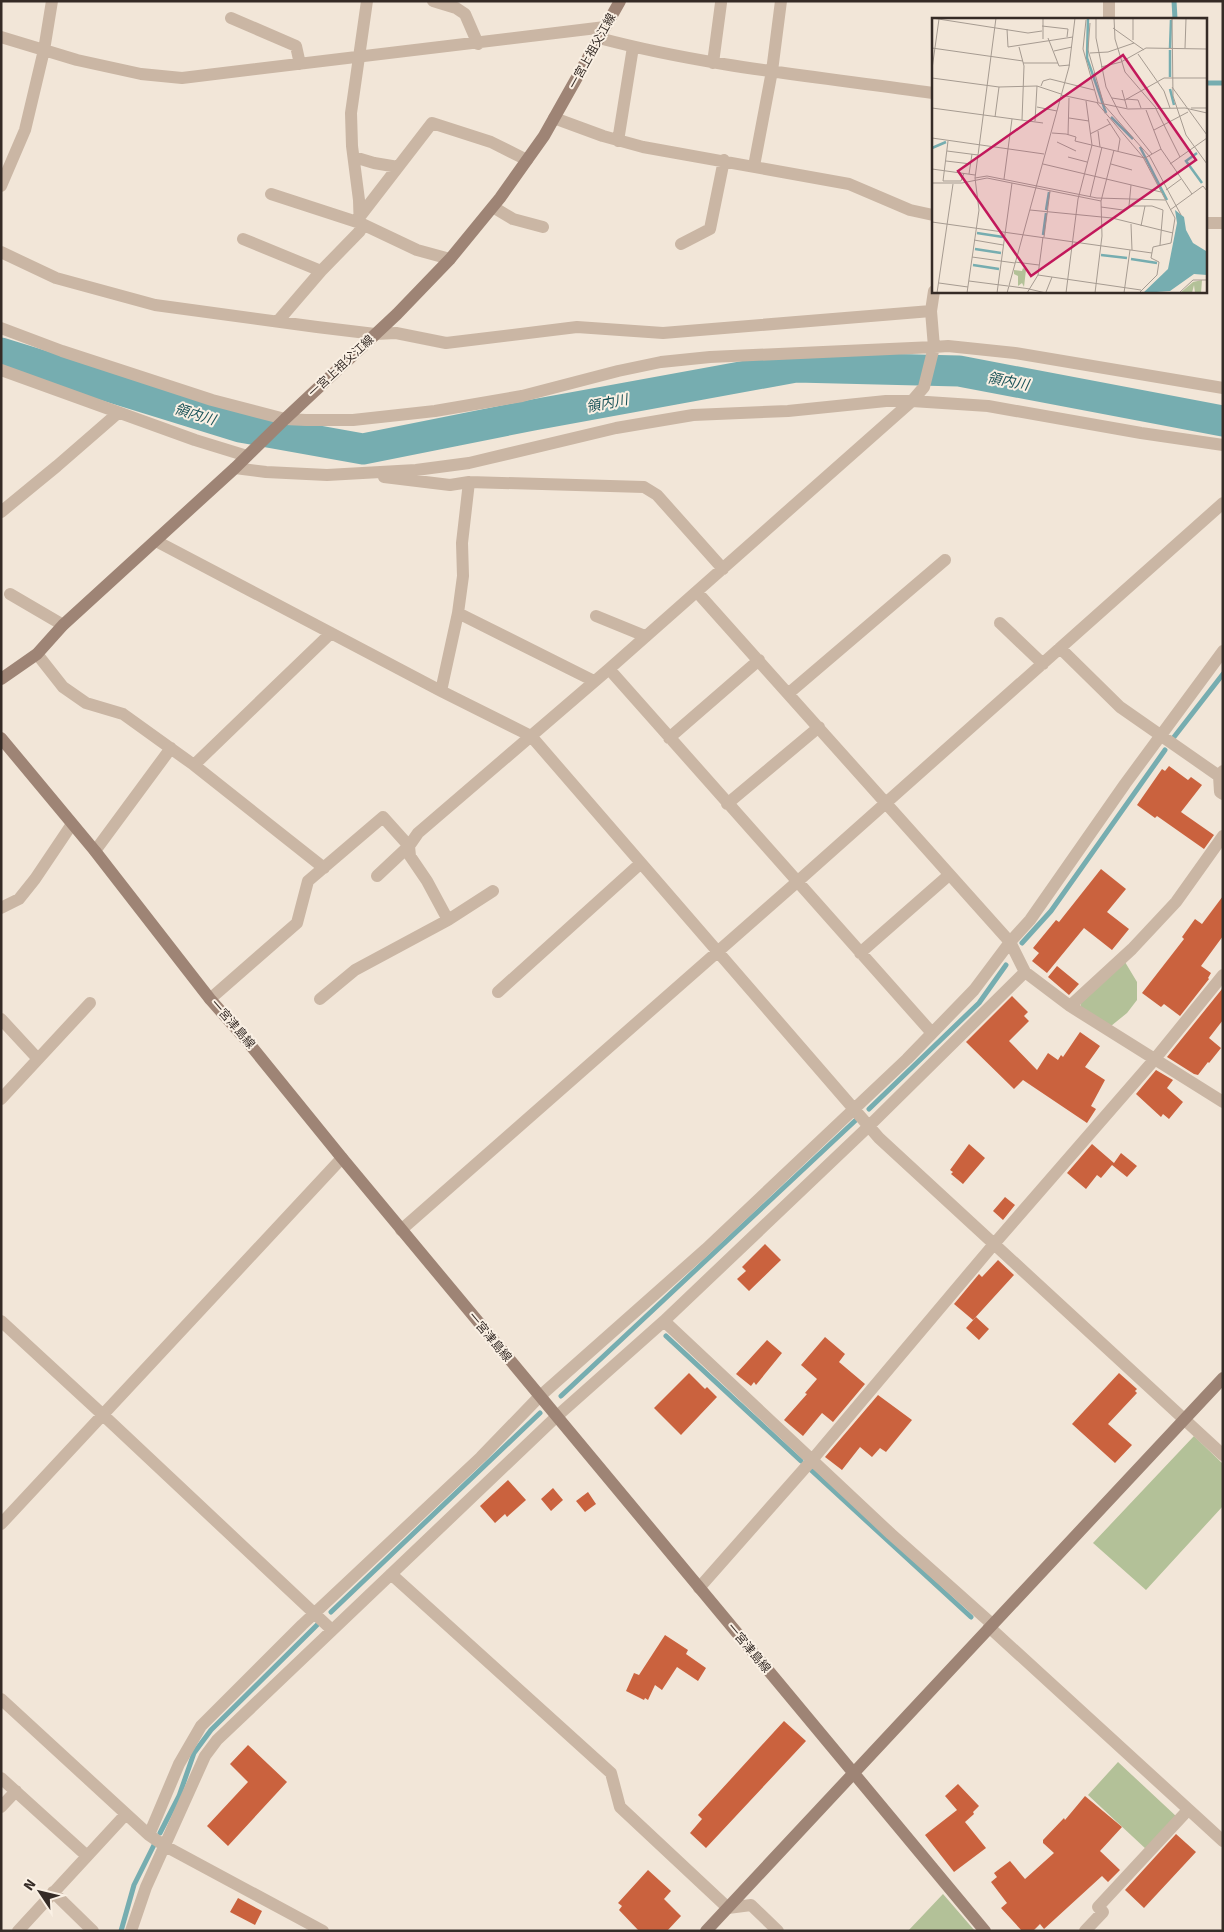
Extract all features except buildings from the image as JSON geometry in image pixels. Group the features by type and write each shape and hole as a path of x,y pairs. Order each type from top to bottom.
{"main road":[{"name":"一宮上祖父江線","path":"1,679 37,654 63,625 236,468 248,454 398,314 450,259 493,207 527,160 554,118 620,1"},
{"name":"一宮津島線","path":"1,738 95,851 210,998 401,1230 985,1931"},
{"path":"706,1931 1223,1378"}],"street":[{"path":"1,186 25,130 44,50 52,1"},
{"path":"278,321 360,231 351,113 367,1"},
{"path":"433,1 456,8 465,14 478,44"},
{"path":"754,166 772,71 781,1"},
{"path":"1109,1 1109,18"},
{"path":"713,63 721,3"},
{"path":"231,18 296,46 300,64"},
{"path":"1,37 77,60 141,74 182,78 478,44 602,33 633,47 713,63 932,92"},
{"path":"618,140 633,47"},
{"path":"554,118 643,147 724,160 849,184 910,210 932,215"},
{"path":"360,219 432,123 491,142 527,160"},
{"path":"354,157 398,167"},
{"path":"681,244 710,229 724,160"},
{"path":"272,194 360,219 417,250 450,259"},
{"path":"493,207 513,219 543,227"},
{"path":"1206,223 1223,224"},
{"path":"243,239 321,272"},
{"path":"1,252 56,278 155,305 375,334 396,333 446,343 577,327 663,333 931,312"},
{"path":"377,876 408,846 418,833 609,669 912,401 924,387 934,349 931,312 934,292"},
{"path":"1,328 62,351 283,421 352,420 435,411 522,396 618,371 662,362 710,357 934,349 948,346 1014,354 1223,388"},
{"path":"1,370 195,440 248,454"},
{"path":"236,468 318,475 416,470 469,463 616,428 692,415 788,410 886,401 988,406 1141,433 1223,445"},
{"path":"1,512 118,413"},
{"path":"352,474 450,485 469,482 644,487 657,495 723,569"},
{"path":"441,691 458,613 463,576 462,543 469,482"},
{"path":"401,1230 798,882 1223,503"},
{"path":"156,542 531,736 869,1126 1223,1455"},
{"path":"789,693 945,560"},
{"path":"697,592 1010,942 1025,972 1070,1006 1223,1102"},
{"path":"10,594 63,625"},
{"path":"458,613 594,681"},
{"path":"596,616 645,636"},
{"path":"1000,623 1043,664"},
{"path":"194,765 331,633"},
{"path":"1060,648 1120,707 1160,736 1221,774 1220,792 1223,794"},
{"path":"148,1835 179,1764 201,1726 314,1614 481,1456 539,1397 706,1249 932,1033 974,990 1010,942 1030,920 1160,736 1223,651"},
{"path":"37,654 63,686 86,703 123,714 194,765 324,868"},
{"path":"669,738 759,660"},
{"path":"609,669 932,1033"},
{"path":"727,804 819,727"},
{"path":"95,851 171,748"},
{"path":"210,998 297,923 308,881 383,817 408,846 410,856 428,881 448,920"},
{"path":"1,908 19,899 35,879 72,824"},
{"path":"1070,1006 1132,949 1176,902 1223,836"},
{"path":"498,992 641,863"},
{"path":"860,953 949,875"},
{"path":"320,999 355,970 448,920 493,891"},
{"path":"131,1931 146,1887 206,1756 217,1740 556,1417 664,1321 869,1126 1025,972"},
{"path":"699,1588 812,1460 994,1244 1154,1060 1223,975"},
{"path":"1,1099 90,1003"},
{"path":"1,1019 38,1059"},
{"path":"1,1524 342,1158"},
{"path":"1,1321 332,1630"},
{"path":"664,1321 1223,1841"},
{"path":"391,1574 611,1773 620,1807 728,1908 751,1905 778,1931"},
{"path":"1,1700 148,1835 323,1931"},
{"path":"1,1778 87,1856"},
{"path":"1,1807 16,1791"},
{"path":"1085,1931 1103,1912 1098,1907 1188,1810"},
{"path":"18,1931 126,1814"},
{"path":"53,1892 92,1931"}],"green space":[{"path":"1125,962 1137,982 1137,1000 1127,1013 1111,1026 1080,1008 1081,1003"},
{"path":"1194,1436 1223,1464 1223,1506 1146,1590 1093,1543"},
{"path":"1118,1762 1177,1817 1147,1850 1088,1795"},
{"path":"943,1894 975,1931 908,1931"}],"waterway":[{"path":"1174,1 1175,18"},
{"path":"1206,83 1223,83"},
{"name":"領内川","path":"1,353 240,427 363,449 533,415 796,367 959,371 1223,421"},
{"path":"1174,737 1223,674"},
{"path":"1022,943 1051,911 1165,750"},
{"path":"869,1109 979,1003 1006,965"},
{"path":"561,1396 857,1119"},
{"path":"666,1336 801,1461"},
{"path":"331,1612 540,1413"},
{"path":"811,1470 971,1617"},
{"path":"160,1833 179,1796 194,1753 211,1730 318,1624"},
{"path":"121,1931 134,1885 156,1841"}]}
